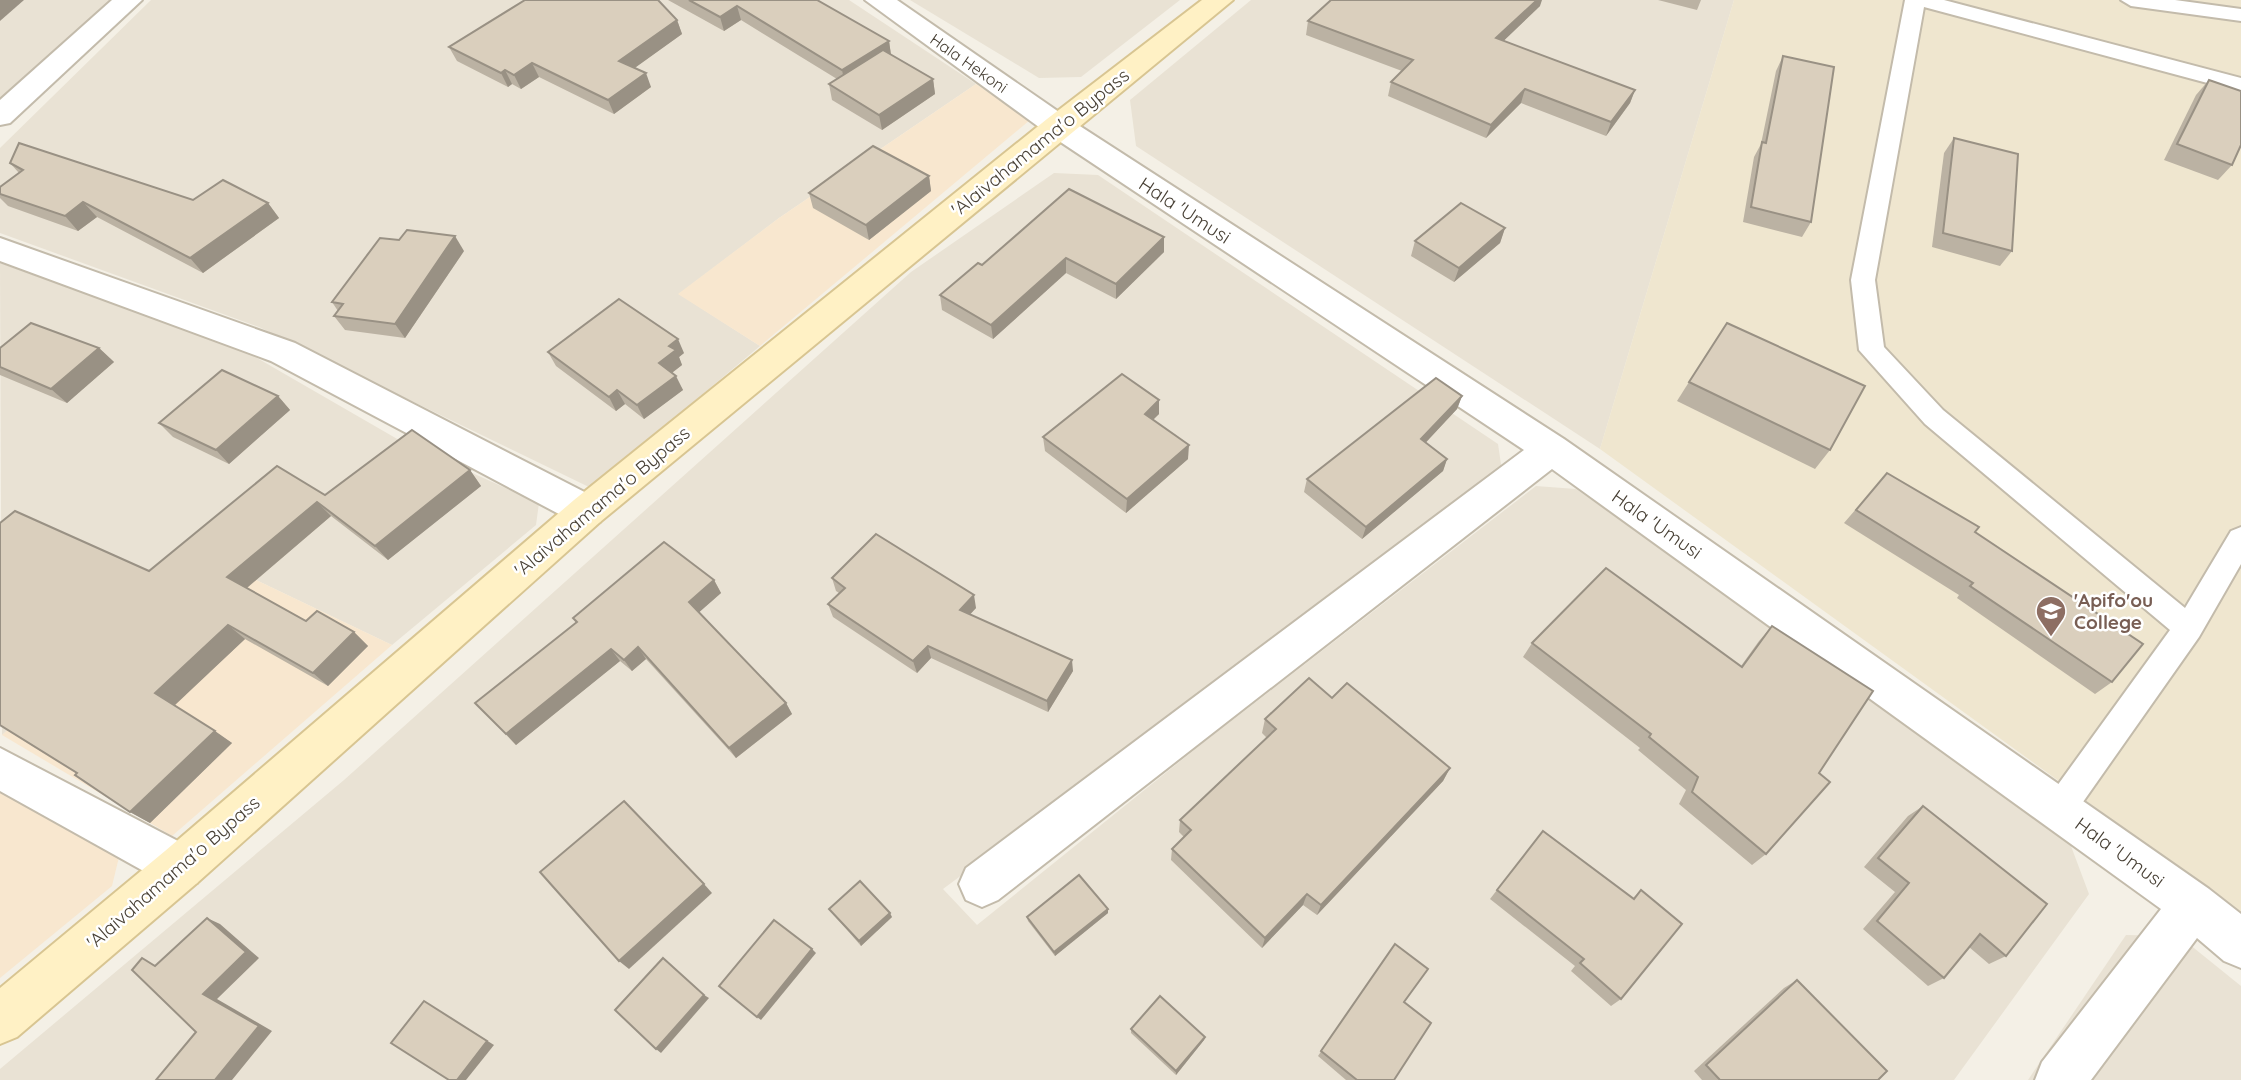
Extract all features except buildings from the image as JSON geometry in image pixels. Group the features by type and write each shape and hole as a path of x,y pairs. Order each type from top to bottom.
{"main road":[{"name":"'Alaivahamama'o Bypass","path":"0,1020 181,867 587,510 1058,126 1219,0"}],"street":[{"path":"0,116 128,0"},
{"name":"Hala Hekoni","path":"879,0 1058,126"},
{"name":"Hala 'Umusi","path":"1058,126 1551,449 2060,808 2193,905 2241,944"},
{"path":"0,248 283,352 587,510"},
{"path":"982,884 1551,449"},
{"path":"0,768 181,867"},
{"path":"2060,1080 2193,905"}],"lane":[{"path":"1915,0 1863,280 1872,350 1934,418 2189,628"},
{"path":"1921,0 2241,85"},
{"path":"2131,0 2241,15"},
{"path":"2060,808 2189,628 2241,539"}],"shaded area":[{"path":"0,0 113,0 0,100"},
{"path":"151,0 849,0 976,84 779,218 679,294 760,346 591,488 259,327 0,233 0,148"},
{"path":"910,0 1180,0 1081,77 1039,78"},
{"path":"1251,0 1734,0 1600,449 1136,146 1130,100"},
{"name":"'Apifo'ou College","path":"1734,0 2241,0 2241,919 2121,826 1600,449"},
{"path":"976,84 1030,120 760,346 678,294 779,218"},
{"path":"1054,173 1098,175 1498,444 1502,471 943,889 977,925 1204,742 1536,486 1576,489 1916,721 2071,846 2089,894 1954,1080 0,1080 0,1069 344,780 911,272"},
{"path":"0,263 245,351 399,440 539,503 536,525 392,645 202,554 2,735"},
{"path":"202,554 392,645 172,836 2,735"},
{"path":"0,790 120,853 112,886 0,978"},
{"path":"2126,935 2179,936 2241,986 2241,1080 2028,1080"}],"place":[{"name":"'Apifo'ou College","path":"2051,638"}]}
